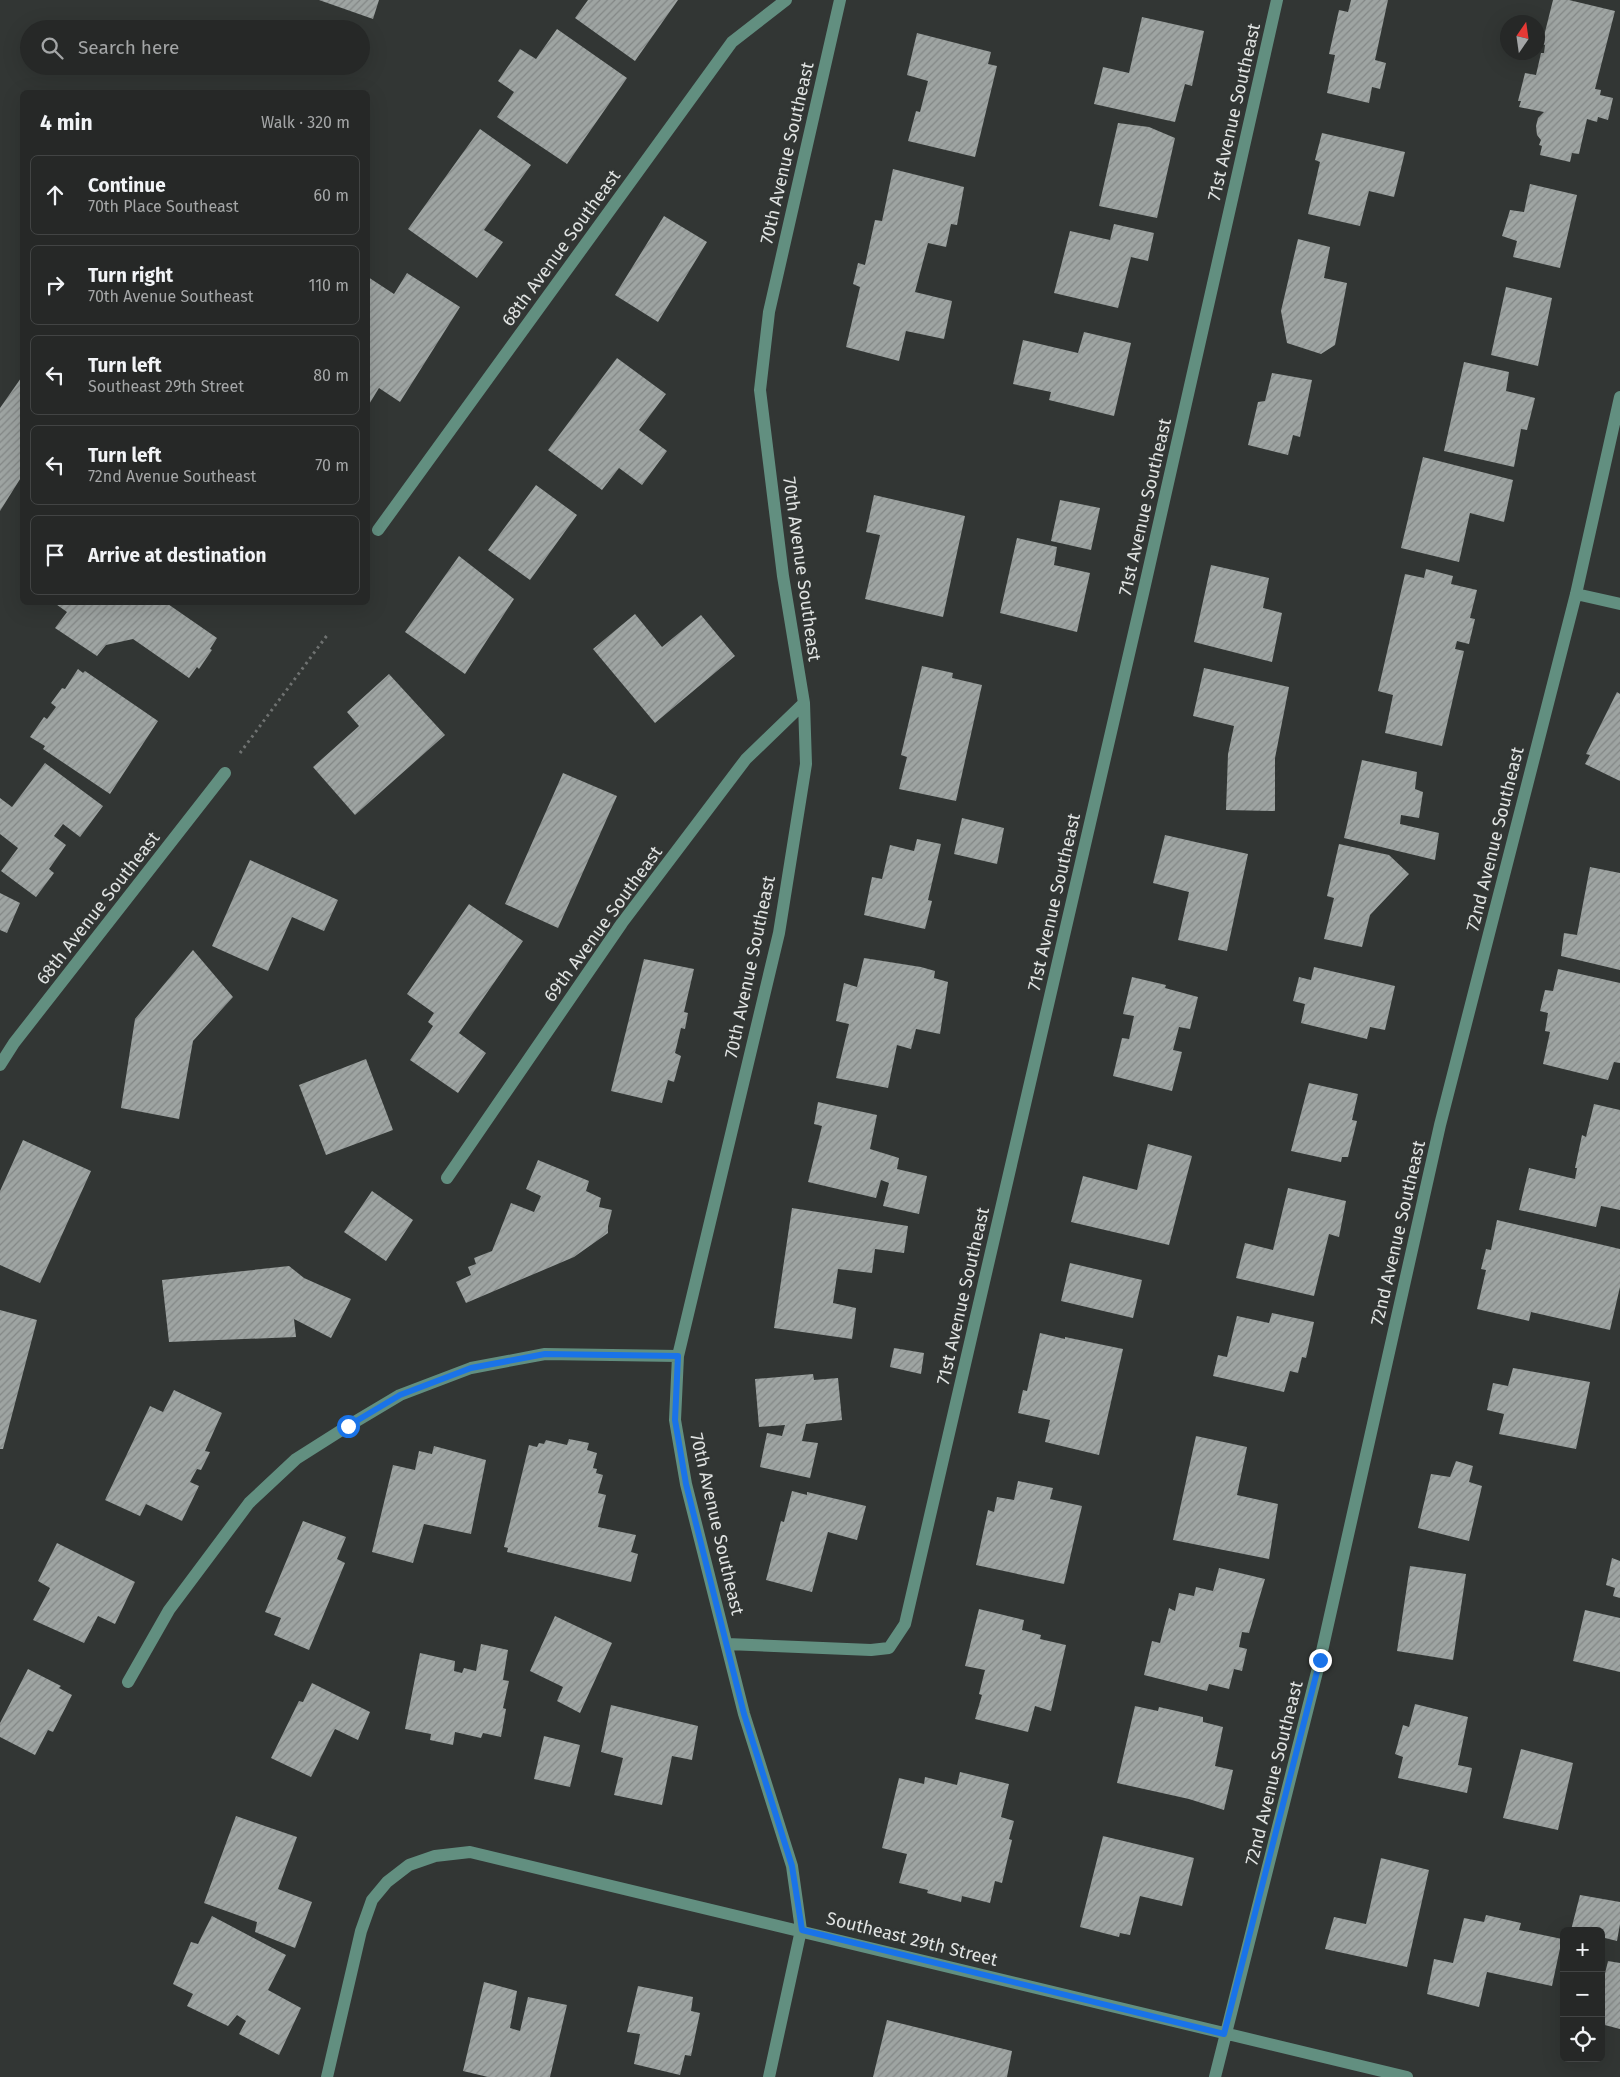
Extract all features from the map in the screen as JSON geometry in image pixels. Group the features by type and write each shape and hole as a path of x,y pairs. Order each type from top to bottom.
{"street":[{"name":"68th Avenue Southeast","path":"378,530 732,42 786,0"},
{"name":"70th Avenue Southeast","path":"802,1930 792,1866 744,1714 685,1474 675,1420 678,1356 779,933 806,764 804,703 783,576 760,390 769,312 840,0"},
{"name":"71st Avenue Southeast","path":"727,1644 809,1649 889,1648 905,1624 1145,585 1277,0"},
{"name":"72nd Avenue Southeast","path":"1215,2077 1224,2034 1320,1660 1440,1125 1576,594 1620,397"},
{"path":"1576,594 1620,604"},
{"name":"69th Avenue Southeast","path":"447,1178 634,908 746,759 804,703"},
{"name":"68th Avenue Southeast","path":"0,1065 14,1044 225,773"},
{"path":"128,1682 169,1610 248,1503 296,1459 400,1395 471,1368 545,1354 678,1356"},
{"name":"Southeast 29th Street","path":"328,2077 361,1931 372,1900 387,1882 409,1865 435,1856 470,1852 802,1930 1407,2077"},
{"path":"769,2077 802,1930"}],"path":[{"path":"225,773 328,634"}],"building":[{"path":"319,0 379,0 373,19"},
{"path":"588,0 678,0 635,61 575,18"},
{"path":"1351,0 1388,0 1375,60 1386,63 1380,89 1372,87 1369,103 1327,93 1335,55 1329,54 1339,10 1348,12"},
{"path":"1553,0 1569,0 1615,11 1595,89 1601,90 1600,95 1613,98 1608,120 1598,117 1597,122 1587,119 1579,154 1572,153 1570,162 1540,155 1542,146 1539,145 1541,140 1537,135 1536,126 1538,118 1544,112 1519,107 1521,101 1518,101 1525,73 1536,75 1539,60 1545,60 1545,32"},
{"path":"1142,17 1204,31 1192,86 1185,84 1175,122 1094,104 1103,67 1129,73"},
{"path":"557,29 627,78 567,164 497,117 514,92 498,81 520,49 536,59"},
{"path":"917,33 991,52 988,64 997,66 975,157 908,141 916,111 920,112 928,81 907,75"},
{"path":"1118,123 1149,127 1175,138 1157,218 1099,206"},
{"path":"480,129 531,165 484,230 503,242 477,278 408,229"},
{"path":"1322,133 1405,152 1394,197 1369,191 1360,226 1308,214 1320,162 1315,160"},
{"path":"893,169 964,187 957,225 951,224 946,247 928,243 915,292 952,301 944,339 906,331 899,361 846,347 860,287 853,284 858,263 865,265 875,220 882,221"},
{"path":"1530,184 1577,195 1560,268 1513,257 1517,241 1502,236 1510,210 1524,212"},
{"path":"664,216 707,242 658,322 615,295"},
{"path":"1114,224 1154,233 1148,261 1131,257 1118,308 1054,293 1070,231 1110,240"},
{"path":"1298,239 1330,247 1324,278 1347,283 1335,345 1321,354 1287,343 1281,311"},
{"path":"407,273 460,307 400,402 379,388 370,403 370,278 394,294"},
{"path":"1506,287 1552,298 1538,366 1491,355"},
{"path":"1084,332 1131,343 1114,416 1049,400 1051,392 1013,384 1023,340 1078,353"},
{"path":"617,358 666,394 639,430 667,451 642,485 619,468 602,490 548,450"},
{"path":"1464,362 1509,372 1506,391 1535,398 1527,430 1521,429 1514,467 1444,451"},
{"path":"1272,373 1312,380 1300,437 1293,435 1288,455 1248,445 1258,402 1265,401"},
{"path":"20,379 20,479 0,511 0,408"},
{"path":"1423,457 1513,480 1504,522 1470,513 1459,562 1401,548"},
{"path":"536,485 577,515 530,580 488,550"},
{"path":"874,495 965,516 943,617 865,599 880,535 866,532"},
{"path":"1060,500 1100,508 1091,550 1051,541"},
{"path":"1017,538 1057,547 1054,565 1090,573 1077,632 1000,613"},
{"path":"459,556 514,599 465,674 405,632"},
{"path":"1211,565 1269,578 1263,608 1282,613 1272,662 1194,642"},
{"path":"1426,569 1453,576 1451,584 1477,590 1470,618 1475,619 1469,644 1457,641 1455,649 1464,651 1442,746 1385,733 1393,695 1378,691 1405,574 1424,578"},
{"path":"57,605 169,605 217,638 210,649 212,650 199,669 197,667 189,678 133,639 106,645 97,656 55,628 67,612"},
{"path":"635,614 662,647 701,615 735,656 655,723 593,649"},
{"path":"922,666 953,673 952,678 982,685 956,801 899,789 907,757 901,755"},
{"path":"1204,668 1289,687 1275,758 1275,811 1226,810 1228,754 1234,726 1193,716"},
{"path":"78,669 83,673 85,671 158,721 110,794 43,749 45,746 30,737 44,717 47,719 56,707 51,703 62,688 65,689"},
{"path":"389,674 445,735 355,815 313,767 359,726 347,712"},
{"path":"1617,692 1620,694 1620,781 1585,764 1590,755 1586,754"},
{"path":"1362,760 1417,772 1415,789 1423,792 1419,818 1401,815 1400,824 1439,833 1435,860 1344,838"},
{"path":"45,763 103,806 80,837 63,824 54,836 66,845 49,869 54,873 36,897 1,871 18,848 0,834 0,798 12,807"},
{"path":"563,773 617,796 558,928 505,904"},
{"path":"962,818 1004,828 997,864 954,854"},
{"path":"1165,835 1248,854 1227,951 1178,940 1189,892 1153,883"},
{"path":"917,839 941,844 928,900 932,901 925,929 864,915 872,877 882,879 890,845 914,851"},
{"path":"1339,844 1389,855 1409,874 1370,915 1362,947 1324,939 1334,898 1327,896"},
{"path":"250,860 338,900 324,931 292,917 268,971 212,946"},
{"path":"1590,867 1620,873 1620,970 1561,956 1564,933 1577,935"},
{"path":"0,893 20,903 7,933 0,930"},
{"path":"469,904 523,941 459,1033 486,1053 458,1093 410,1060 433,1026 428,1022 434,1013 407,994"},
{"path":"193,950 233,997 193,1041 179,1119 121,1108 135,1019"},
{"path":"864,958 935,971 934,978 948,982 940,1034 916,1029 911,1049 897,1045 888,1088 836,1078 849,1024 836,1021 844,983 857,987"},
{"path":"644,959 694,969 684,1012 688,1013 685,1029 681,1028 675,1053 681,1056 674,1082 668,1080 662,1103 611,1091"},
{"path":"1314,967 1395,986 1385,1030 1370,1027 1367,1039 1301,1023 1305,1004 1293,1001 1299,977 1311,980"},
{"path":"1558,969 1620,983 1620,1063 1614,1062 1608,1080 1543,1064 1550,1032 1545,1031 1548,1013 1540,1011 1545,990 1553,991"},
{"path":"1132,977 1166,985 1165,988 1198,997 1190,1029 1179,1027 1173,1050 1182,1052 1172,1091 1113,1076 1122,1038 1129,1039 1134,1016 1123,1014"},
{"path":"366,1059 393,1130 326,1155 299,1085"},
{"path":"1309,1083 1358,1094 1352,1120 1357,1121 1348,1157 1342,1157 1341,1162 1291,1151"},
{"path":"818,1102 877,1115 870,1149 899,1158 897,1169 927,1176 919,1214 883,1206 889,1183 881,1180 876,1198 808,1182 822,1126 814,1124"},
{"path":"1594,1104 1620,1110 1620,1210 1601,1206 1596,1227 1519,1210 1529,1168 1575,1179 1577,1168 1575,1168 1582,1135 1586,1137"},
{"path":"23,1140 91,1171 40,1283 0,1265 0,1191"},
{"path":"1148,1144 1192,1156 1169,1245 1071,1222 1083,1176 1137,1190"},
{"path":"538,1160 589,1181 586,1191 601,1198 599,1207 612,1210 608,1233 574,1257 466,1303 456,1282 471,1275 468,1267 476,1264 474,1258 492,1251 511,1203 534,1212 541,1196 526,1189"},
{"path":"1288,1188 1346,1201 1339,1237 1329,1234 1314,1296 1236,1278 1245,1243 1273,1250"},
{"path":"372,1191 413,1220 386,1261 344,1232"},
{"path":"792,1208 908,1226 904,1253 875,1249 872,1273 838,1269 833,1303 856,1308 852,1339 774,1328"},
{"path":"1497,1220 1620,1249 1620,1287 1610,1330 1531,1312 1529,1321 1477,1309 1486,1270 1481,1269 1486,1249 1491,1250"},
{"path":"1070,1263 1142,1280 1133,1318 1061,1301"},
{"path":"289,1266 304,1278 351,1299 331,1338 294,1319 296,1337 169,1342 162,1280"},
{"path":"0,1310 37,1320 3,1449 0,1449"},
{"path":"1272,1313 1314,1322 1306,1358 1302,1357 1298,1373 1290,1371 1284,1392 1213,1376 1218,1355 1227,1357 1237,1316 1269,1323"},
{"path":"1040,1333 1123,1349 1099,1455 1045,1442 1050,1420 1018,1413 1023,1390 1027,1391"},
{"path":"894,1348 924,1353 921,1374 890,1367"},
{"path":"1513,1368 1590,1382 1576,1449 1499,1434 1504,1414 1487,1410 1493,1383 1508,1386"},
{"path":"813,1374 814,1380 838,1378 842,1420 806,1424 802,1441 818,1443 810,1478 760,1467 767,1433 782,1436 785,1425 759,1427 755,1379"},
{"path":"174,1390 222,1413 205,1451 210,1452 201,1470 197,1469 190,1482 199,1486 182,1521 146,1504 140,1516 105,1500 150,1406 163,1412"},
{"path":"1196,1436 1247,1447 1237,1495 1278,1504 1269,1559 1173,1540"},
{"path":"569,1439 589,1443 587,1450 597,1453 593,1468 597,1469 596,1473 603,1475 598,1493 606,1495 598,1527 636,1535 631,1552 638,1554 631,1582 507,1552 508,1548 504,1547 529,1445 537,1447 539,1443 544,1444 546,1440 567,1445"},
{"path":"434,1446 486,1460 471,1534 424,1524 413,1563 372,1552 393,1465 415,1470 419,1451 432,1454"},
{"path":"1456,1461 1473,1466 1469,1482 1482,1486 1469,1541 1418,1528 1431,1474 1450,1477"},
{"path":"1018,1481 1053,1488 1050,1499 1082,1506 1064,1584 976,1565 988,1510 994,1512 997,1497 1014,1500"},
{"path":"792,1491 807,1495 807,1492 866,1506 857,1540 828,1532 812,1592 766,1580 781,1521 784,1522"},
{"path":"303,1521 346,1537 337,1559 345,1563 309,1650 274,1635 281,1618 265,1612"},
{"path":"57,1543 135,1582 115,1624 98,1616 84,1643 33,1620 50,1588 38,1581"},
{"path":"1612,1558 1620,1561 1620,1598 1613,1596 1615,1588 1606,1585"},
{"path":"1410,1566 1466,1574 1453,1660 1397,1651"},
{"path":"1219,1568 1265,1579 1249,1633 1242,1632 1239,1647 1247,1649 1242,1671 1234,1669 1229,1689 1209,1684 1207,1691 1144,1675 1152,1641 1160,1643 1169,1608 1175,1611 1179,1593 1194,1596 1196,1587 1213,1591"},
{"path":"979,1609 1024,1620 1022,1630 1041,1635 1040,1639 1066,1645 1051,1711 1035,1706 1028,1732 975,1719 982,1695 979,1694 985,1670 965,1666"},
{"path":"1585,1610 1620,1618 1620,1672 1573,1661"},
{"path":"555,1616 612,1643 580,1713 557,1701 563,1687 530,1671"},
{"path":"481,1644 508,1650 503,1680 509,1681 503,1708 506,1709 501,1737 483,1733 481,1738 455,1732 453,1745 430,1740 431,1734 405,1729 420,1653 455,1661 454,1671 462,1673 464,1668 476,1671"},
{"path":"28,1669 61,1686 59,1688 72,1695 53,1732 48,1730 35,1755 0,1737 0,1723"},
{"path":"312,1683 370,1712 358,1740 335,1729 311,1777 271,1758 299,1701 303,1702"},
{"path":"1415,1704 1468,1717 1458,1765 1472,1768 1467,1793 1398,1778 1403,1757 1395,1754 1403,1725 1409,1727"},
{"path":"611,1705 698,1726 692,1760 672,1756 662,1805 614,1795 623,1758 601,1752"},
{"path":"1135,1706 1158,1711 1159,1707 1203,1717 1203,1722 1223,1727 1215,1766 1233,1770 1224,1810 1189,1799 1117,1783"},
{"path":"544,1736 580,1745 570,1787 534,1779"},
{"path":"1521,1749 1573,1763 1558,1830 1503,1818"},
{"path":"960,1772 1009,1784 1001,1817 1014,1821 1009,1839 1012,1840 1002,1883 995,1881 990,1903 962,1896 961,1902 927,1893 928,1890 899,1883 907,1854 882,1848 899,1778 924,1784 925,1777 957,1785"},
{"path":"236,1816 297,1837 278,1889 312,1902 295,1948 255,1932 257,1922 204,1903"},
{"path":"1103,1836 1194,1858 1182,1906 1140,1896 1130,1935 1120,1933 1119,1937 1080,1927"},
{"path":"1381,1858 1429,1870 1407,1967 1325,1949 1334,1917 1366,1924"},
{"path":"1580,1895 1620,1902 1620,1924 1617,1941 1605,1938 1605,1927 1572,1927"},
{"path":"1486,1915 1521,1923 1519,1930 1560,1939 1560,1948 1552,1986 1487,1972 1479,2007 1427,1994 1434,1959 1453,1963 1464,1918 1484,1922"},
{"path":"212,1916 286,1955 268,1990 301,2008 279,2055 239,2034 246,2021 237,2015 228,2026 187,2006 193,1994 173,1984 191,1942 198,1944"},
{"path":"1608,1961 1620,1963 1620,2029 1605,2025 1605,1973"},
{"path":"484,1982 517,1991 510,2028 520,2031 528,1997 567,2005 550,2077 488,2077 463,2071"},
{"path":"638,1986 693,1997 691,2011 700,2013 691,2056 685,2055 680,2075 634,2064 640,2034 627,2032"},
{"path":"887,2020 1012,2051 1007,2077 873,2077"}],"route":[{"path":"348,1426 400,1395 471,1368 545,1354 678,1356 675,1420 686,1484 744,1714 792,1866 802,1930 1224,2034 1320,1660"}]}
